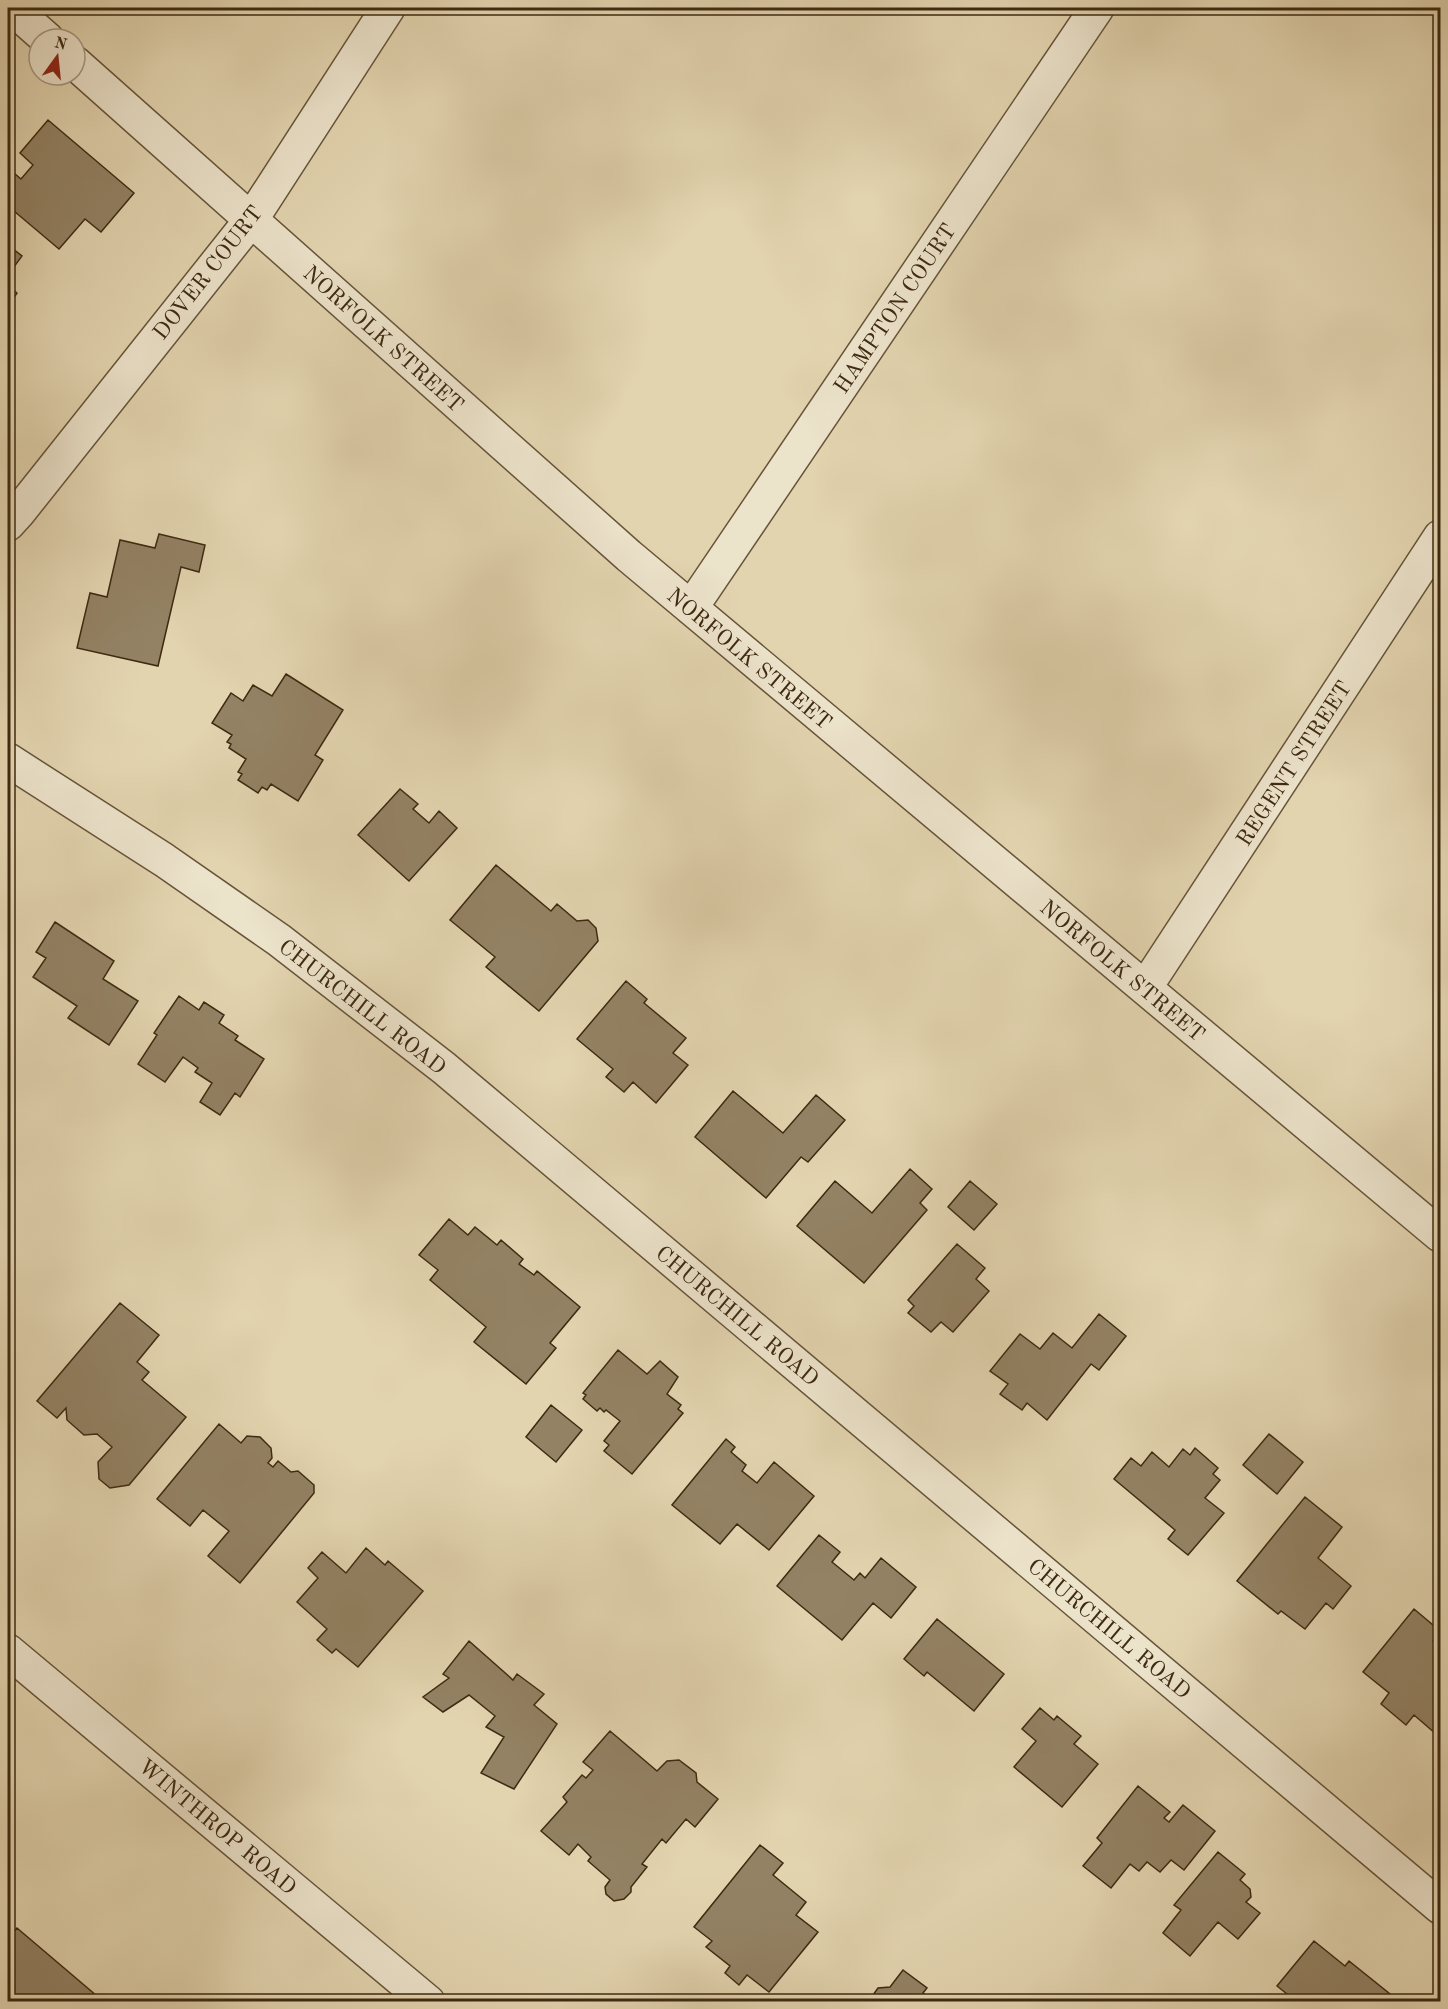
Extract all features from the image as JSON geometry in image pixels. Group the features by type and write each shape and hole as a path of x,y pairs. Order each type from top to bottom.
{"street":[{"path":"12,8 33,27"},
{"name":"DOVER COURT","path":"8,524 251,220 388,8"},
{"name":"HAMPTON COURT","path":"691,608 1097,8"},
{"name":"NORFOLK STREET","path":"87,74 620,548 1440,1235"},
{"name":"REGENT STREET","path":"1144,988 1440,537"},
{"name":"CHURCHILL ROAD","path":"8,760 164,860 269,934 444,1068 1440,1907"},
{"name":"WINTHROP ROAD","path":"8,1651 428,2001"}],"building":[{"path":"48,120 134,193 101,232 85,219 59,249 8,206 8,168 21,179 33,165 20,153"},
{"path":"8,245 22,256 8,275"},
{"path":"8,285 17,293 8,306"},
{"path":"159,534 205,545 199,572 181,567 158,666 77,648 90,593 107,597 120,540 155,548"},
{"path":"286,674 343,710 315,755 323,760 298,801 271,784 267,790 262,787 258,793 238,780 242,774 238,772 246,759 229,748 231,744 227,742 232,735 212,723 231,693 243,701 253,685 272,696"},
{"path":"400,789 418,804 413,809 429,823 439,811 457,828 409,881 358,835"},
{"path":"496,865 551,911 557,904 577,921 588,920 596,928 598,941 539,1011 486,967 495,957 450,920"},
{"path":"55,922 114,961 103,979 138,1001 109,1045 68,1018 77,1006 33,977 46,958 36,952"},
{"path":"626,981 647,999 644,1003 686,1038 673,1053 688,1065 656,1103 633,1082 624,1092 606,1077 613,1069 577,1039"},
{"path":"179,996 199,1010 204,1002 224,1015 219,1023 238,1036 235,1040 264,1059 240,1097 235,1093 220,1115 200,1102 212,1083 195,1072 198,1068 183,1057 165,1082 138,1064 157,1035 154,1033"},
{"path":"733,1091 783,1133 816,1095 845,1120 808,1162 801,1157 766,1198 695,1137"},
{"path":"910,1169 932,1189 920,1203 927,1210 864,1283 797,1226 835,1181 872,1213"},
{"path":"970,1181 997,1204 974,1230 948,1207"},
{"path":"449,1219 468,1235 475,1227 497,1245 501,1240 523,1259 519,1264 534,1275 537,1271 580,1307 550,1343 556,1348 526,1384 474,1342 486,1327 430,1280 438,1270 419,1255"},
{"path":"957,1244 985,1268 976,1279 989,1291 953,1332 941,1322 931,1332 908,1313 914,1306 908,1300"},
{"path":"120,1303 159,1335 137,1362 149,1372 142,1380 186,1417 129,1485 110,1488 99,1479 98,1462 112,1447 97,1434 84,1435 67,1420 66,1408 57,1418 37,1401"},
{"path":"1099,1314 1126,1336 1099,1370 1091,1364 1047,1420 1027,1403 1022,1410 1000,1394 1008,1384 990,1371 1020,1334 1040,1349 1053,1333 1072,1348"},
{"path":"618,1350 647,1374 660,1361 678,1377 667,1394 681,1405 678,1409 683,1413 632,1474 604,1451 609,1445 604,1441 620,1421 606,1410 604,1412 600,1408 597,1411 583,1399 586,1395 583,1393"},
{"path":"551,1405 582,1430 556,1462 526,1437"},
{"path":"219,1424 241,1443 247,1436 260,1437 271,1448 272,1458 268,1463 273,1467 278,1461 291,1472 298,1471 314,1485 314,1493 240,1583 208,1556 229,1531 203,1510 190,1526 157,1499"},
{"path":"1269,1434 1303,1462 1277,1494 1243,1465"},
{"path":"726,1439 735,1447 731,1452 746,1465 742,1471 757,1483 774,1462 814,1496 769,1550 737,1524 720,1544 672,1505"},
{"path":"1195,1448 1218,1468 1213,1474 1220,1480 1205,1498 1224,1513 1188,1555 1168,1539 1175,1530 1114,1479 1131,1458 1141,1466 1152,1452 1169,1467 1183,1449 1190,1455"},
{"path":"1305,1497 1342,1527 1318,1558 1351,1586 1333,1609 1326,1603 1305,1629 1281,1611 1278,1614 1237,1581"},
{"path":"819,1535 840,1552 832,1562 854,1580 860,1573 865,1578 881,1558 916,1587 891,1618 873,1603 842,1640 777,1586"},
{"path":"366,1548 385,1565 388,1561 423,1591 358,1667 336,1649 332,1653 317,1640 327,1629 297,1602 318,1578 308,1568 322,1552 346,1573"},
{"path":"1414,1609 1440,1631 1433,1641 1440,1647 1440,1729 1436,1734 1414,1715 1406,1725 1381,1704 1389,1693 1363,1672"},
{"path":"937,1619 1004,1674 974,1711 927,1672 924,1676 904,1659"},
{"path":"469,1641 513,1680 517,1674 544,1694 534,1705 557,1724 514,1789 481,1773 504,1737 486,1727 495,1716 469,1695 443,1712 423,1697 449,1678 443,1674"},
{"path":"1040,1708 1054,1720 1057,1716 1081,1736 1074,1744 1098,1764 1062,1807 1014,1767 1036,1741 1022,1729"},
{"path":"610,1731 657,1771 667,1761 679,1760 696,1773 697,1782 718,1799 695,1827 686,1819 666,1843 662,1839 642,1864 647,1867 631,1887 631,1892 624,1899 614,1901 606,1894 605,1887 610,1880 588,1861 591,1857 578,1844 569,1855 541,1831 567,1802 563,1797 582,1775 586,1778 593,1770 583,1762"},
{"path":"1138,1786 1170,1812 1164,1818 1169,1822 1183,1805 1215,1831 1184,1870 1171,1860 1160,1872 1147,1862 1139,1871 1130,1864 1111,1888 1083,1866 1102,1843 1097,1838"},
{"path":"760,1845 783,1863 773,1875 806,1902 796,1915 818,1932 769,1992 747,1975 739,1985 725,1973 730,1966 706,1947 712,1941 694,1927"},
{"path":"1218,1852 1245,1874 1240,1880 1250,1889 1251,1897 1246,1902 1260,1913 1238,1939 1218,1922 1190,1956 1163,1933 1181,1910 1174,1905"},
{"path":"17,1928 104,2002 8,2002 8,1938"},
{"path":"1314,1941 1345,1966 1349,1961 1395,1998 1393,2002 1297,2002 1277,1986"},
{"path":"903,1970 927,1988 923,1993 928,1997 924,2002 868,2002 878,1988 890,1987"}]}
